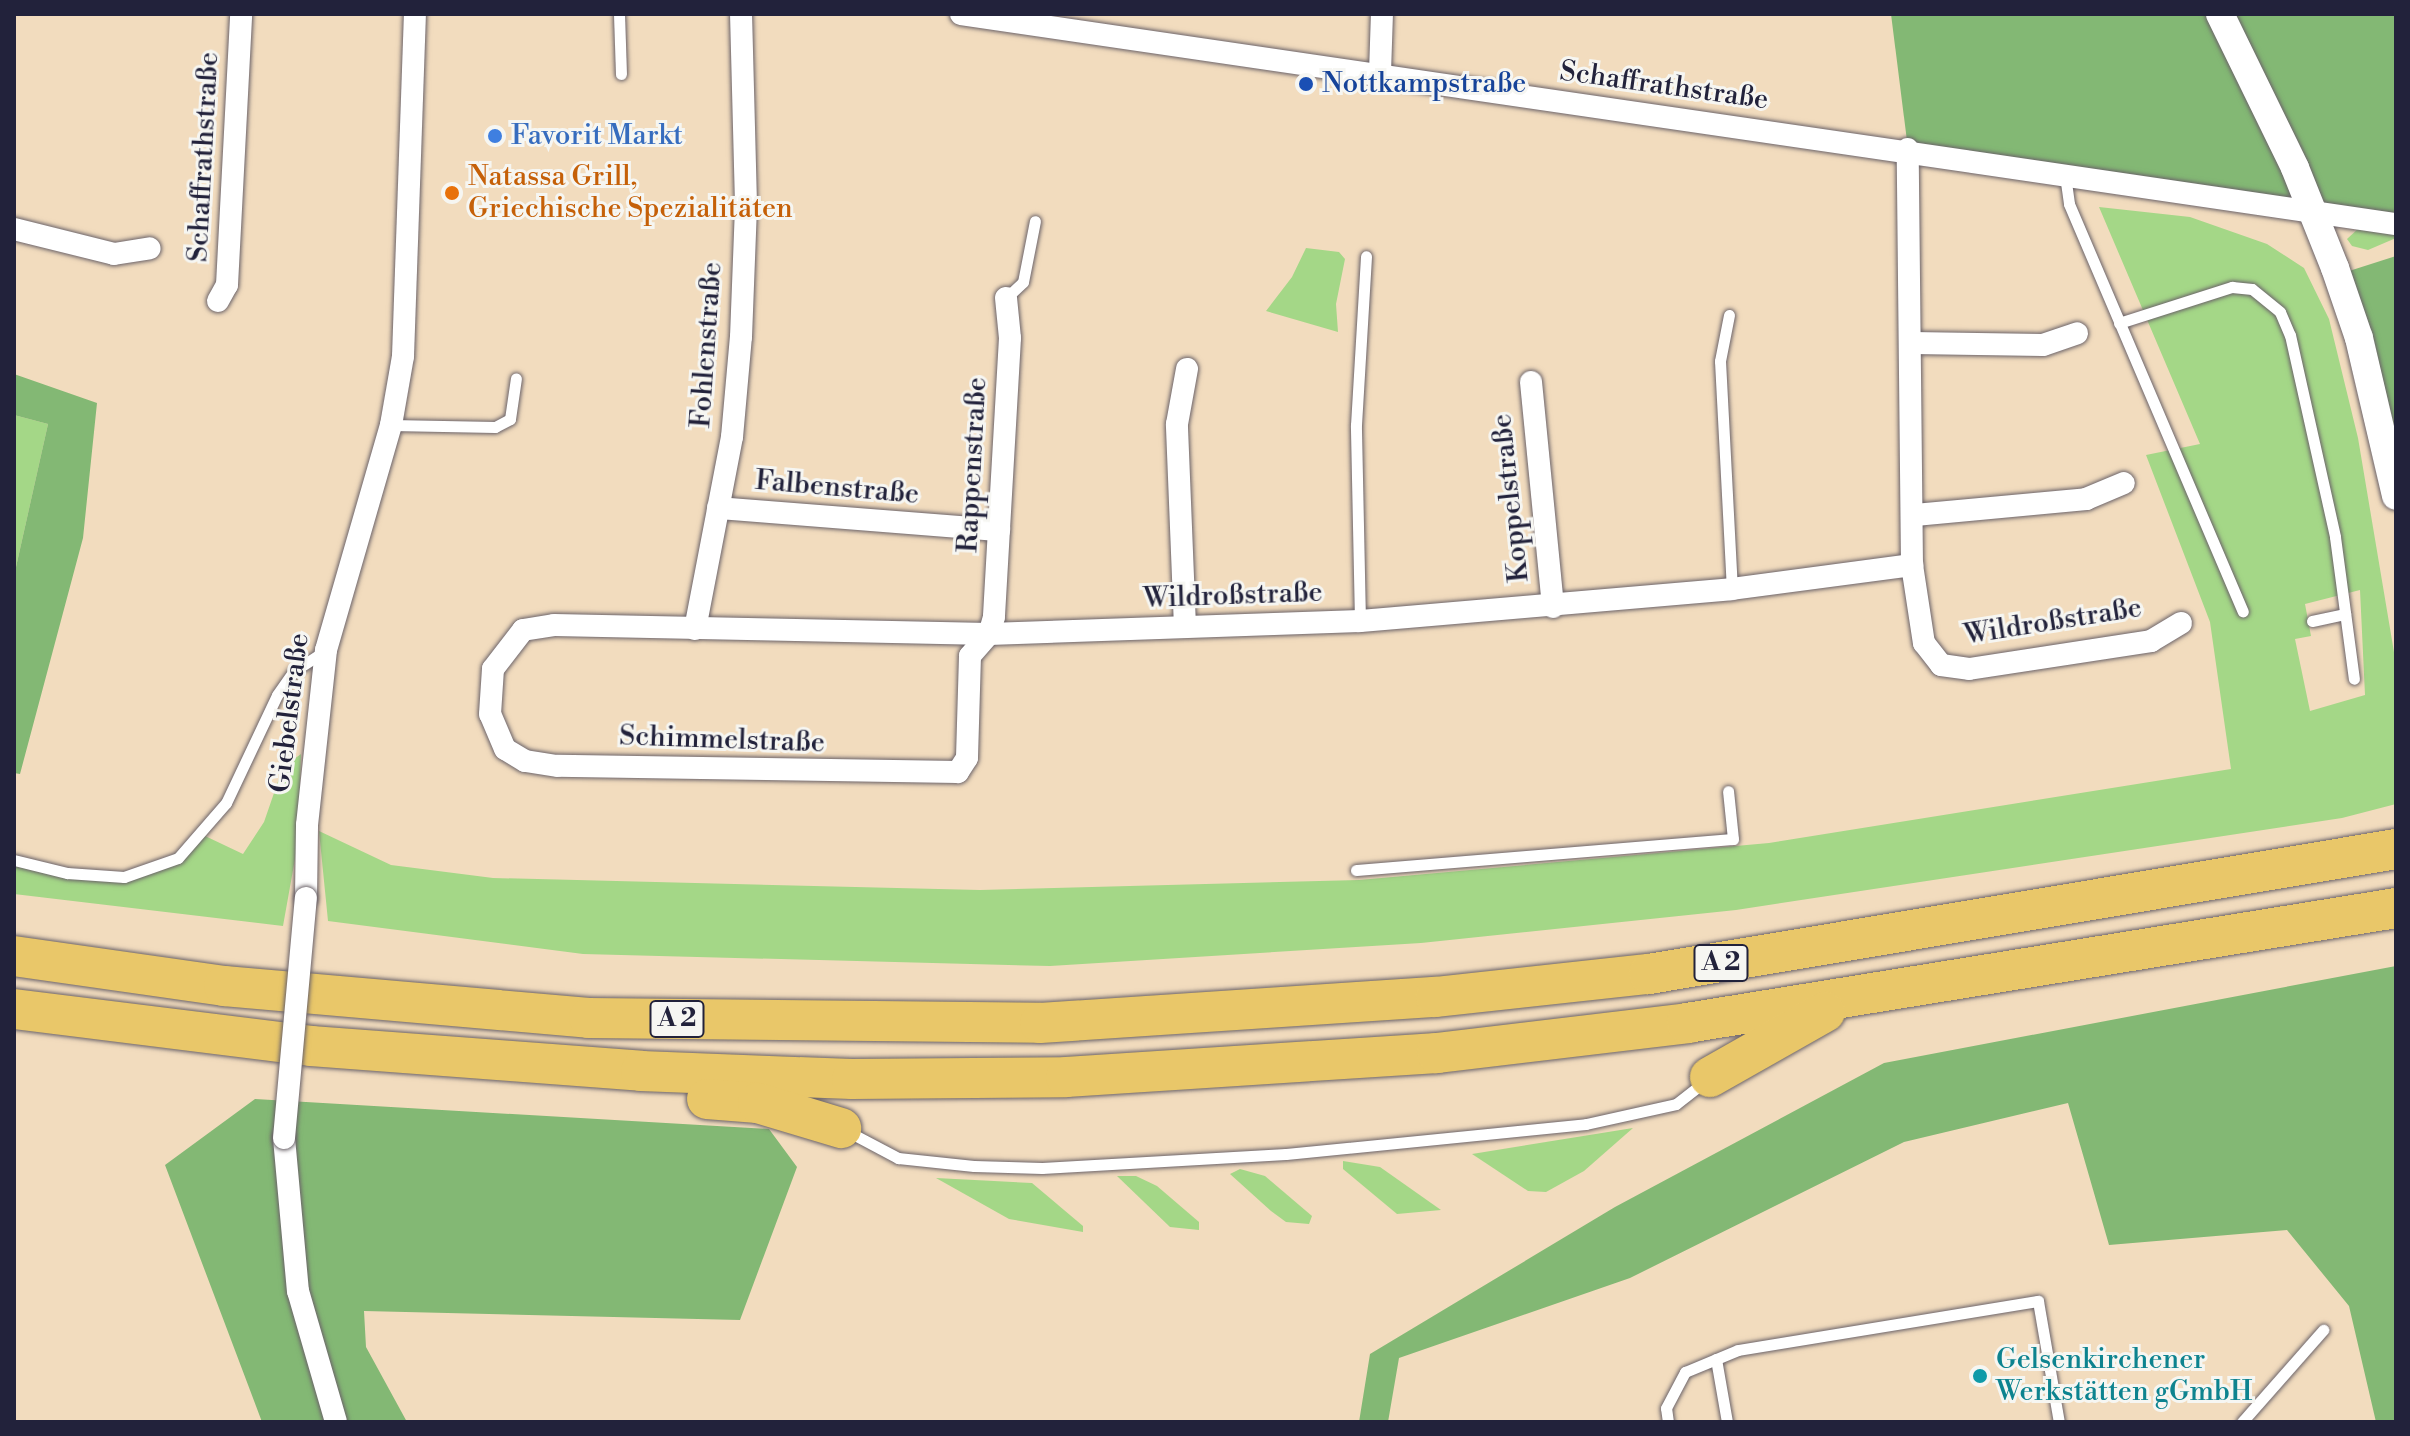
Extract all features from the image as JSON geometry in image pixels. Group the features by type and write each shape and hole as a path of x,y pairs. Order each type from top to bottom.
{"highway":[{"name":"A 2","path":"14,956 224,986 589,1018 1040,1023 1436,997 1649,974 2396,849"},
{"name":"A 2","path":"14,1009 311,1046 641,1071 852,1079 1253,1069 1451,1051 1846,1000 2396,908"},
{"path":"1710,1077 1846,1000"},
{"path":"641,1071 698,1098 758,1103 841,1128"}],"street":[{"name":"Schaffrathstraße","path":"218,301 227,285 241,14"},
{"name":"Giebelstraße","path":"336,1422 298,1291 284,1138 306,898 307,825 326,650 391,425 403,356 415,14"},
{"name":"Fohlenstraße","path":"695,629 732,437 741,337 746,204 741,14"},
{"name":"Schaffrathstraße","path":"961,14 1380,73 1617,112 1908,149 2396,224"},
{"path":"1380,73 1382,14"},
{"path":"2220,14 2295,168 2359,338 2396,496"},
{"name":"Wildroßstraße","path":"1908,149 1915,515 1912,565 1924,643 1941,665 1969,669 2151,641 2181,623"},
{"path":"14,229 114,254 150,248"},
{"name":"Rappenstraße","path":"989,634 999,530 1010,338 1006,298"},
{"path":"1912,343 2043,345 2077,333"},
{"path":"1185,627 1177,424 1187,369"},
{"name":"Koppelstraße","path":"1531,382 1553,607"},
{"path":"1915,515 2086,499 2124,483"},
{"name":"Falbenstraße","path":"718,508 999,530"},
{"name":"Wildroßstraße","path":"554,625 989,634 1360,621 1553,607 1732,589 1912,565"},
{"name":"Schimmelstraße","path":"554,625 523,630 493,669 490,714 505,749 525,761 940,776 958,772 967,758 970,656 989,634"}],"lane":[{"path":"619,14 621,74"},
{"path":"2065,175 2069,204 2243,611"},
{"path":"1006,298 1023,282 1035,221"},
{"path":"1360,621 1356,425 1366,256"},
{"path":"2119,323 2232,287 2252,289 2280,312 2290,335 2335,537 2354,679"},
{"path":"1729,315 1720,361 1732,589"},
{"path":"391,425 495,427 510,419 516,378"},
{"path":"2312,621 2345,614"},
{"path":"14,860 67,873 124,877 178,858 226,803 285,683 326,650"},
{"path":"1356,870 1733,839 1728,791"},
{"path":"841,1128 898,1158 974,1166 1042,1168 1271,1155 1586,1124 1676,1104 1710,1077"},
{"path":"1668,1422 1666,1408 1685,1372 1738,1350 2038,1301 2059,1422"},
{"path":"2242,1422 2323,1330"},
{"path":"1716,1359 1727,1422"}],"green space":[{"path":"1891,14 2396,14 2396,220 1908,149"},
{"path":"2099,207 2190,217 2267,244 2304,268 2329,319 2358,438 2396,664 2396,804 2342,818 1736,910 1421,943 1050,966 583,954 328,921 319,831 391,865 493,878 980,890 1359,880 1769,843 2231,769 2210,622 2146,455 2200,444","holes":["2360,590 2365,695 2310,711 2295,639 2311,636 2305,604"]},
{"path":"2360,227 2396,232 2396,238 2368,250 2352,246 2347,239"},
{"path":"1306,248 1339,252 1345,259 1336,304 1338,332 1266,311 1292,277"},
{"path":"2396,256 2396,450 2346,272"},
{"path":"14,374 97,403 83,538 20,774 14,773 14,576 48,424 14,415"},
{"path":"14,415 48,424 14,576"},
{"path":"301,754 298,842 283,926 14,894 14,860 124,877 152,869 203,835 243,854 264,822 283,767"},
{"path":"2396,966 2396,1422 2376,1422 2349,1306 2287,1230 2109,1245 2068,1103 1904,1142 1630,1278 1399,1358 1388,1422 1359,1422 1370,1354 1615,1207 1884,1063"},
{"path":"255,1099 769,1129 797,1167 740,1320 364,1311 366,1347 407,1422 262,1422 165,1165"},
{"path":"1633,1128 1584,1171 1546,1192 1528,1191 1472,1154"},
{"path":"1343,1161 1380,1167 1441,1210 1397,1214 1343,1169"},
{"path":"1240,1169 1265,1176 1312,1216 1309,1224 1286,1222 1271,1211 1230,1174"},
{"path":"1117,1176 1136,1176 1157,1186 1199,1222 1199,1230 1170,1227"},
{"path":"936,1178 1032,1183 1083,1226 1083,1232 1009,1219"}],"place":[{"name":"Nottkampstraße","path":"1306,84"},
{"name":"Favorit Markt","path":"495,136"},
{"name":"Natassa Grill, Griechische Spezialitäten","path":"452,193"},
{"name":"Gelsenkirchener Werkstätten gGmbH","path":"1980,1376"}]}
